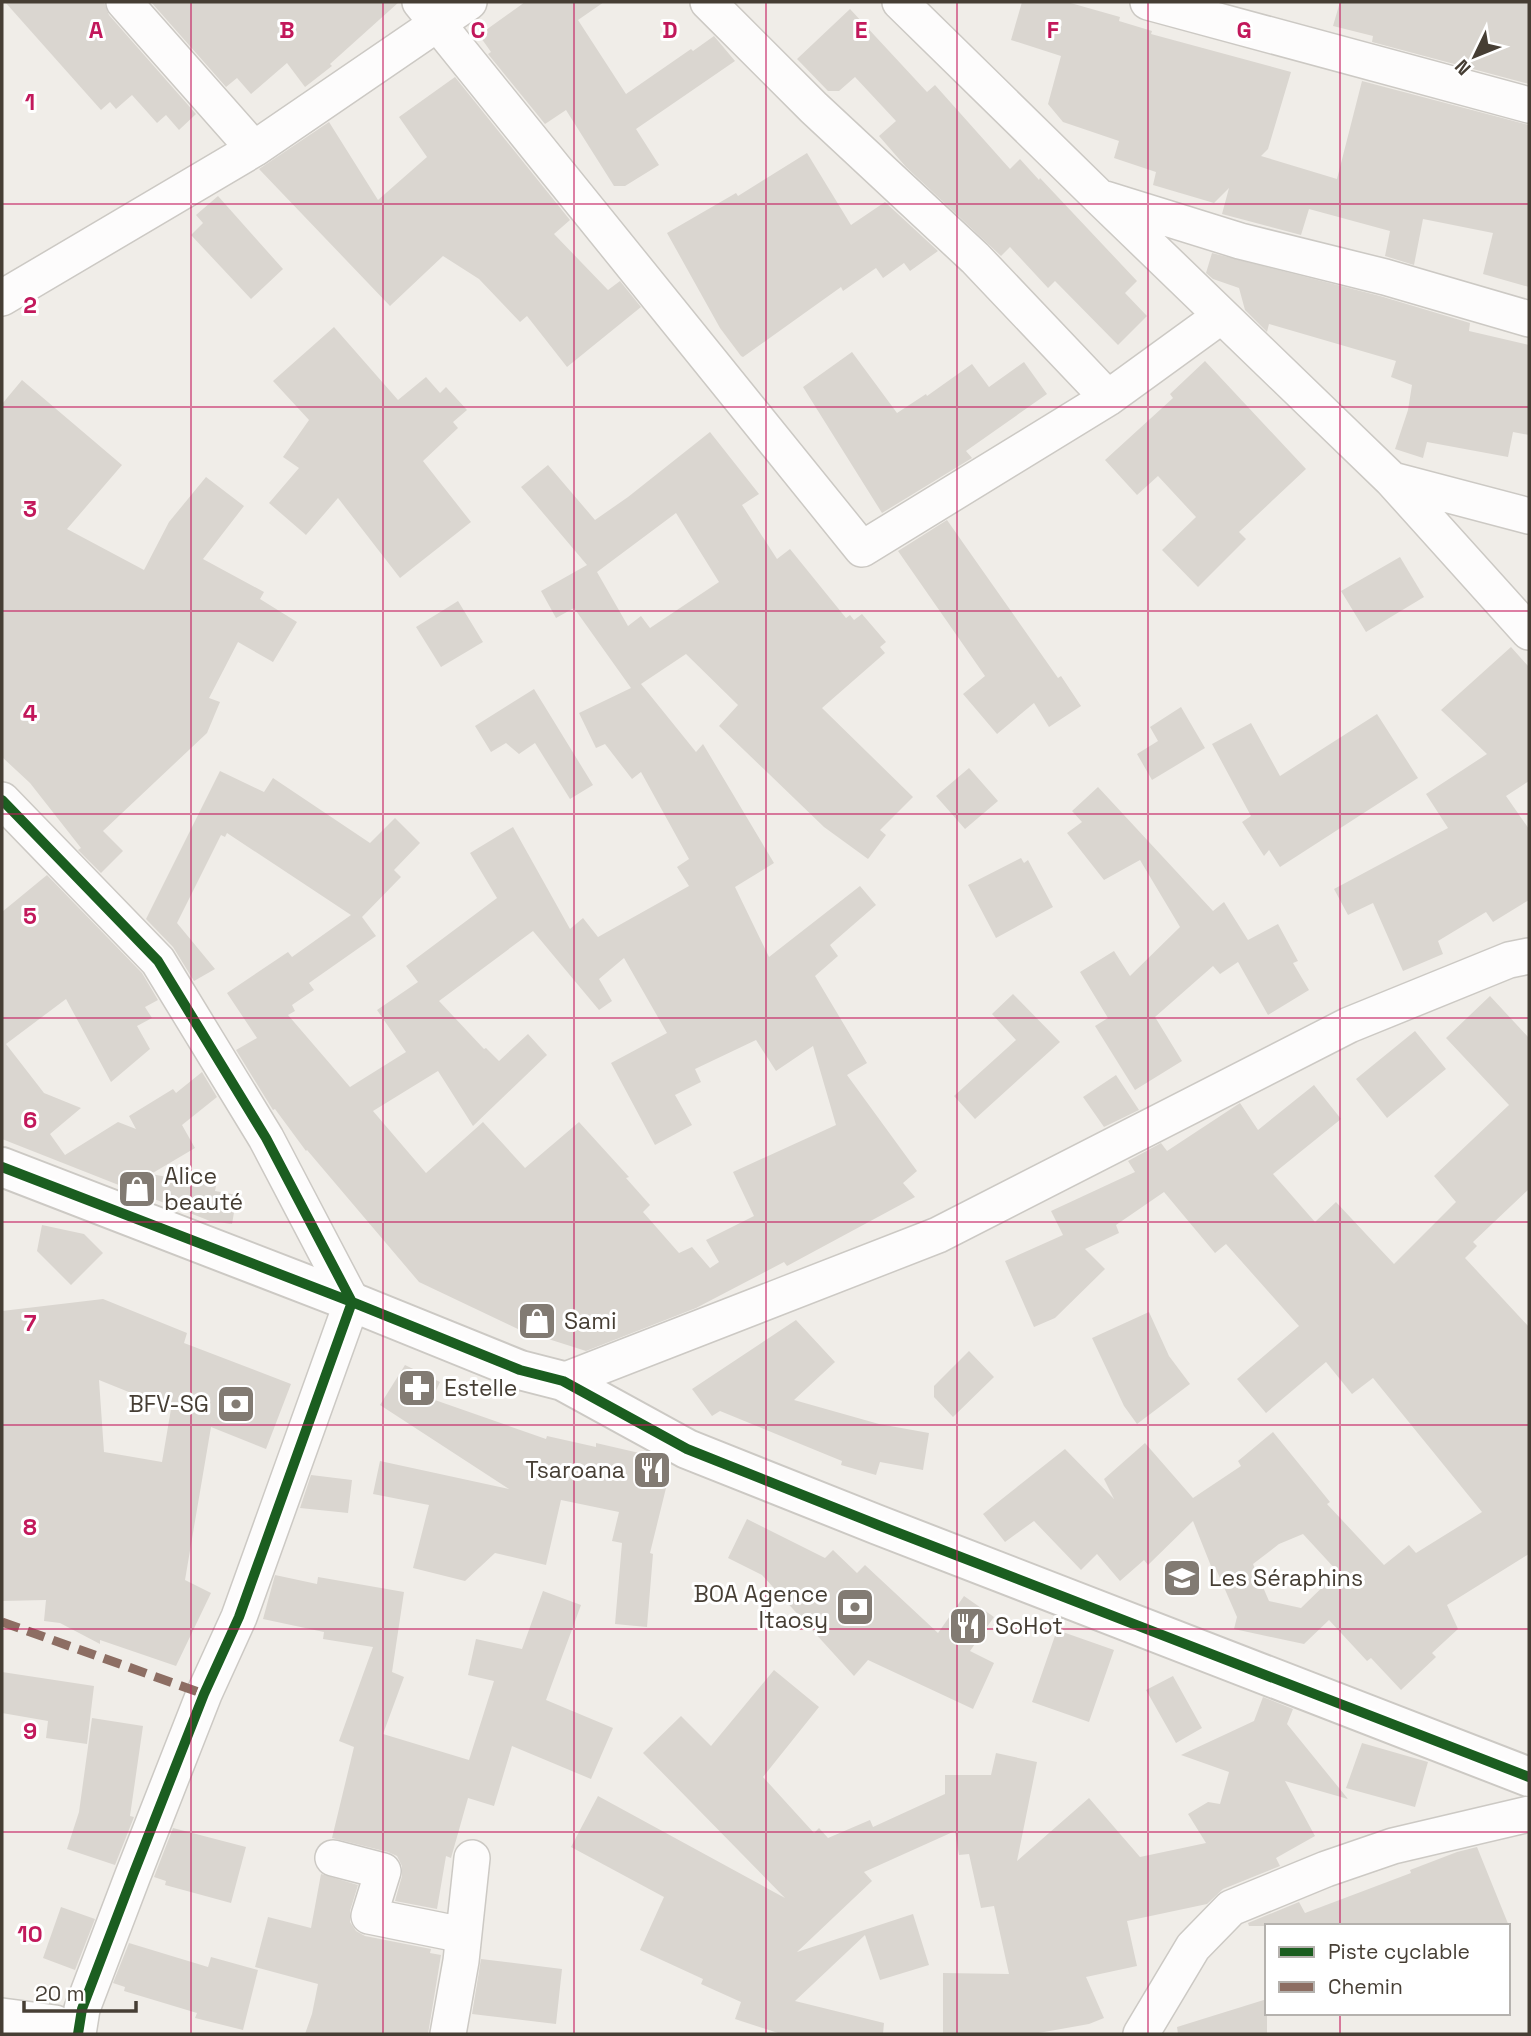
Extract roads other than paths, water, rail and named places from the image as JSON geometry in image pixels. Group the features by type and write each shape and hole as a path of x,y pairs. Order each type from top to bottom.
{"street":[{"path":"124,2 254,149"},
{"path":"2,298 254,149 430,13 469,2"},
{"path":"708,2 814,108 975,258 1108,398"},
{"path":"901,2 1097,196 1392,480 1529,632"},
{"path":"1147,2 1529,106"},
{"path":"430,13 862,549 1108,398 1221,316"},
{"path":"1097,196 1240,242 1385,277 1529,319"},
{"path":"1392,480 1529,516"},
{"path":"2,800 158,961 266,1139 352,1302 239,1618 204,1694 82,2009 78,2034 55,2023 2,2015"},
{"path":"563,1381 938,1235 1349,1025 1508,960 1529,956"},
{"path":"2,1167 520,1370 563,1381 687,1449 1529,1777"},
{"path":"1142,2034 1193,1947 1231,1908 1326,1869 1393,1846 1529,1814"},
{"path":"333,1858 383,1871 369,1916 463,1936"},
{"path":"447,2034 461,1961 472,1858"}],"place":[{"name":"Alice beauté","path":"137,1189"},
{"name":"Sami","path":"537,1321"},
{"name":"Estelle","path":"417,1388"},
{"name":"BFV-SG","path":"236,1404"},
{"name":"Tsaroana","path":"652,1470"},
{"name":"Les Séraphins","path":"1182,1578"},
{"name":"BOA Agence Itaosy","path":"855,1607"},
{"name":"SoHot","path":"968,1626"}]}
